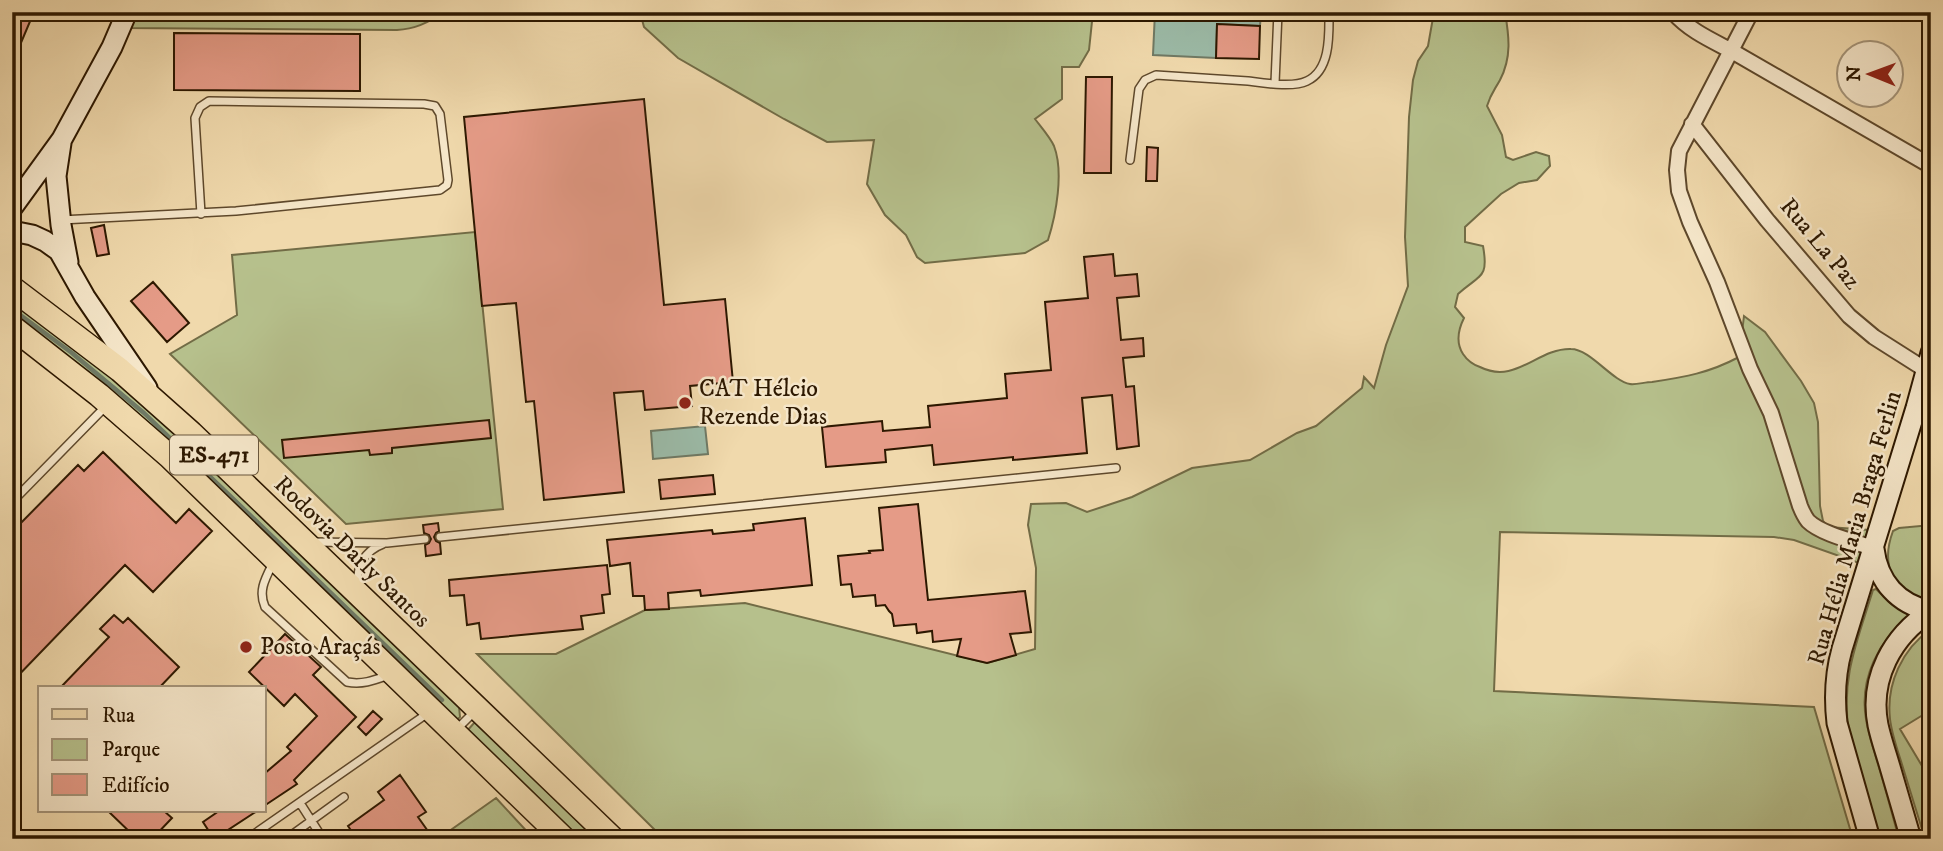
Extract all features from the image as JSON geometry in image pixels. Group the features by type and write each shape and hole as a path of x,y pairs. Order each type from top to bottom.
{"main road":[{"name":"Rodovia Darly Santos","path":"12,288 82,340 156,401 613,839"},
{"name":"ES-471","path":"12,327 109,403 169,456 564,839"}],"street":[{"path":"12,208 62,139 112,47 127,12"},
{"path":"1673,12 1701,36 1931,166"},
{"path":"1751,12 1679,152 1679,191 1750,369 1771,413 1805,518 1813,525 1873,548 1877,568 1887,586 1902,600 1931,611"},
{"name":"Rua La Paz","path":"1692,124 1767,220 1849,316 1874,337 1929,363"},
{"path":"62,139 56,176 68,265"},
{"path":"12,230 32,235 59,251 85,297 156,401"},
{"name":"Rua Hélia Maria Braga Ferlin","path":"1870,839 1840,738 1835,707 1838,663 1929,363"},
{"path":"1911,839 1878,726 1877,695 1879,680 1890,652 1907,629 1931,611"}],"lane":[{"path":"1275,83 1278,12"},
{"path":"1130,160 1139,89 1145,80 1156,75 1298,84 1309,81 1318,72 1324,59 1329,38 1329,12"},
{"path":"60,220 201,214 440,190 447,185 448,180 440,114 435,106 424,104 209,101 200,107 195,118 201,214"},
{"path":"12,502 109,403"},
{"path":"440,537 1116,468"},
{"path":"305,542 387,543 425,539"},
{"path":"364,599 358,585 361,562 372,549 387,543"},
{"path":"275,560 263,582 261,598 265,607 347,682 368,683 392,674"},
{"path":"453,733 477,709"},
{"path":"247,839 431,711"},
{"path":"286,839 344,797"},
{"path":"300,803 323,839"}],"green space":[{"path":"132,12 443,12 422,25 397,30 126,28"},
{"path":"640,12 1093,12 1089,50 1079,67 1062,67 1062,99 1035,119 1054,146 1057,156 1059,181 1048,240 1025,253 925,263 917,257 906,235 885,215 867,184 874,140 827,142 784,119 678,58 644,27"},
{"path":"1434,12 1505,12 1508,55 1504,71 1487,106 1502,135 1506,157 1513,160 1536,152 1549,156 1550,166 1537,180 1519,183 1501,194 1465,227 1465,242 1483,246 1485,265 1481,275 1458,294 1455,307 1464,318 1459,341 1465,356 1480,367 1505,372 1559,350 1571,349 1586,354 1623,382 1652,382 1697,374 1739,357 1744,316 1765,332 1814,403 1818,422 1820,506 1823,521 1828,527 1869,530 1859,563 1794,540 1774,537 1500,532 1494,691 1814,707 1853,839 664,839 477,654 556,654 645,610 745,603 987,663 1035,649 1036,568 1028,525 1031,504 1066,503 1087,512 1132,497 1192,468 1250,460 1297,433 1316,426 1362,388 1364,377 1374,388 1386,345 1408,286 1405,237 1409,117 1413,80 1418,61 1428,46"},
{"path":"475,232 503,509 346,524 170,354 237,315 232,255"},
{"path":"12,301 112,378 183,441 459,707 460,717 455,722 12,316"},
{"path":"1931,525 1929,601 1906,591 1898,584 1889,566 1888,555 1893,531"},
{"path":"1876,589 1890,603 1909,615 1889,636 1874,661 1865,704 1869,735 1899,839 1880,839 1849,732 1847,713 1849,677 1856,642 1873,590"},
{"path":"1931,629 1931,710 1900,729 1931,781 1931,839 1925,839 1894,738 1889,706 1894,680 1904,657"},
{"path":"475,722 596,839 577,839 466,732"},
{"path":"496,798 534,839 438,839"}],"shaded area":[{"path":"1155,12 1261,12 1260,26 1217,24 1216,58 1153,55"},
{"path":"705,426 708,454 653,459 651,431"}],"building":[{"path":"12,12 34,12 12,64"},
{"path":"1217,24 1260,26 1259,59 1216,58"},
{"path":"174,33 360,34 360,91 174,90"},
{"path":"1086,77 1112,77 1111,173 1084,173"},
{"path":"644,99 664,305 725,299 733,382 690,386 692,406 645,410 643,391 614,393 624,492 544,500 534,401 526,402 516,303 482,306 464,117"},
{"path":"1147,147 1158,148 1157,181 1146,181"},
{"path":"104,225 109,254 97,256 91,228"},
{"path":"1113,254 1115,276 1137,274 1139,296 1117,298 1121,340 1143,338 1144,356 1123,358 1126,387 1134,386 1139,446 1117,449 1112,395 1082,398 1087,453 934,465 932,445 885,450 886,462 826,467 822,427 882,421 883,431 930,427 928,406 1007,398 1005,374 1051,370 1045,302 1088,298 1084,257"},
{"path":"153,282 189,323 167,342 131,301"},
{"path":"489,420 491,438 392,448 392,453 370,455 369,450 284,458 282,440"},
{"path":"103,452 176,523 189,509 212,531 153,592 125,565 12,682 12,532 78,465 84,471"},
{"path":"713,475 715,494 661,499 659,480"},
{"path":"918,504 928,600 1025,591 1031,632 1010,634 1016,655 987,663 957,656 961,639 933,642 932,631 917,633 916,624 894,626 892,614 885,605 876,606 875,595 853,597 851,584 841,585 838,556 883,550 879,508"},
{"path":"805,518 812,585 701,596 700,590 668,593 669,609 645,610 644,596 633,596 630,563 610,566 607,540 712,530 713,534 754,530 753,524"},
{"path":"438,523 439,531 434,537 440,543 441,554 426,556 425,545 431,539 424,533 423,525"},
{"path":"607,565 610,594 602,595 604,613 581,616 583,629 481,639 479,623 467,625 464,595 450,596 449,580"},
{"path":"114,615 123,623 128,618 179,667 161,686 62,686 109,637 100,629"},
{"path":"285,634 321,667 313,675 356,717 294,780 297,784 266,805 266,772 291,751 287,747 317,716 295,694 284,706 249,672"},
{"path":"373,711 382,719 366,735 358,727"},
{"path":"400,775 426,812 418,817 430,834 423,839 357,839 348,826 384,800 378,792"},
{"path":"109,812 165,812 172,818 152,839 137,839"},
{"path":"218,812 255,812 214,839 203,822"}],"waterway":[{"path":"12,309 72,353 144,413 442,700"}],"place":[{"name":"CAT Hélcio Rezende Dias","path":"685,403"},
{"name":"Posto Araçás","path":"246,647"}]}
